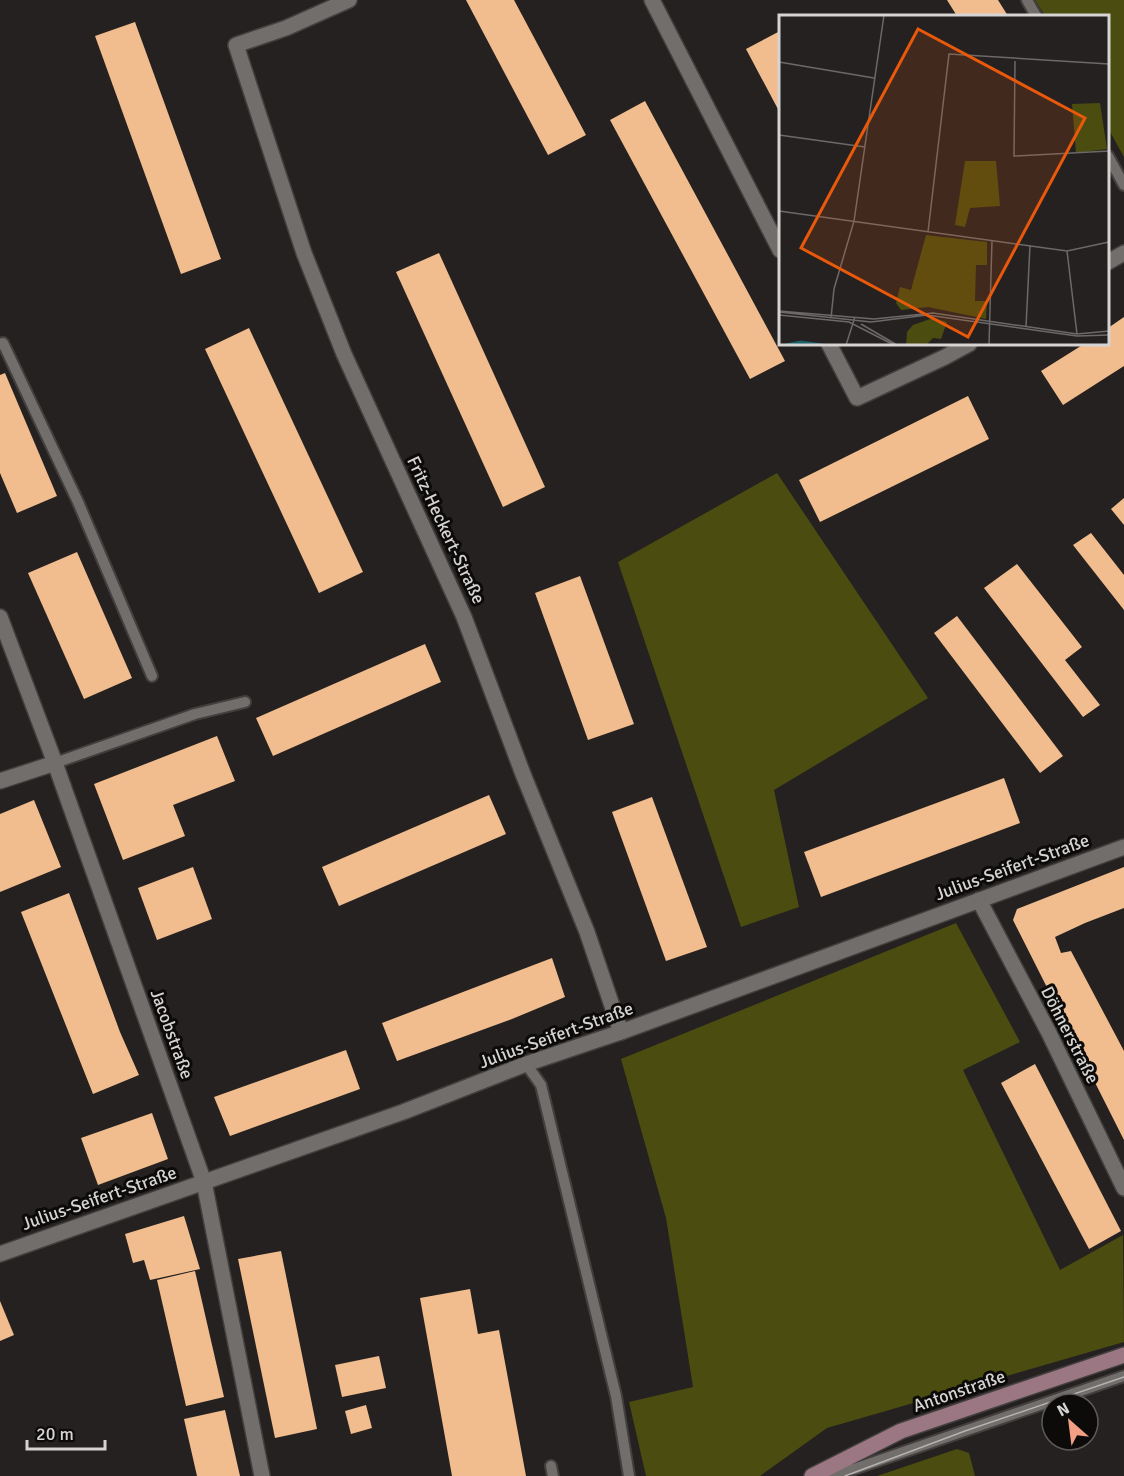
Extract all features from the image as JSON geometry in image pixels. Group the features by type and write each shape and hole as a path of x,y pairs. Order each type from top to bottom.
{"main road":[{"name":"Antonstraße","path":"812,1476 901,1431 1124,1355"}],"street":[{"name":"Fritz-Heckert-Straße","path":"349,0 236,45 308,263 344,354 464,617 523,774 587,932 621,1032"},
{"path":"652,0 779,248"},
{"path":"1109,261 1124,253"},
{"path":"830,345 857,398 967,345"},
{"name":"Jacobstraße","path":"0,617 55,763 204,1182 262,1476"},
{"path":"0,781 55,763"},
{"name":"Julius-Seifert-Straße","path":"0,1254 392,1116 526,1064 621,1032 1124,847"},
{"name":"Döhnerstraße","path":"979,900 1048,1033 1124,1188"}],"lane":[{"path":"1028,0 1036,15"},
{"path":"1109,159 1124,185"},
{"path":"0,344 3,343 78,502 152,676"},
{"path":"55,763 195,714 245,702"},
{"path":"526,1064 541,1084 616,1396 629,1476"},
{"path":"819,1476 851,1472 1124,1376"}],"shaded area":[{"path":"1035,0 1124,0 1124,157 1109,130 1109,15 1044,15"},
{"path":"777,473 928,698 774,790 799,907 741,927 618,562"},
{"path":"956,923 1020,1042 963,1070 1060,1270 1123,1235 1124,1342 827,1428 760,1476 646,1476 629,1402 693,1387 666,1218 621,1059"},
{"path":"957,1449 969,1453 975,1476 877,1476"}],"building":[{"path":"466,0 514,0 586,135 548,155"},
{"path":"947,0 998,0 1007,15 956,15"},
{"path":"135,22 221,259 181,274 95,36"},
{"path":"779,32 779,111 746,49"},
{"path":"645,101 785,361 750,379 610,120"},
{"path":"439,253 545,487 503,507 396,272"},
{"path":"1124,317 1124,366 1063,405 1041,371 1082,345 1109,345 1109,327"},
{"path":"249,328 363,572 319,593 205,349"},
{"path":"5,373 57,496 17,513 0,473 0,375"},
{"path":"968,396 989,439 820,522 799,480"},
{"path":"1124,498 1124,525 1111,509"},
{"path":"1091,533 1124,575 1124,610 1073,545"},
{"path":"77,552 132,678 84,699 28,573"},
{"path":"1017,564 1082,647 1065,660 1100,705 1083,717 984,588"},
{"path":"580,576 634,724 588,740 535,593"},
{"path":"957,616 1063,756 1040,773 934,633"},
{"path":"425,644 441,682 273,756 256,718"},
{"path":"217,736 235,781 173,805 185,836 123,860 94,784"},
{"path":"1004,778 1020,823 821,897 804,852"},
{"path":"489,795 506,834 339,906 322,867"},
{"path":"652,797 707,947 666,961 612,812"},
{"path":"34,800 61,867 0,892 0,814"},
{"path":"193,867 212,919 157,940 138,888"},
{"path":"1124,867 1124,908 1055,937 1061,953 1071,951 1124,1051 1124,1140 1013,920 1017,909"},
{"path":"69,893 120,1032 139,1075 93,1094 21,912"},
{"path":"552,958 565,997 397,1061 382,1023"},
{"path":"346,1050 360,1089 230,1136 214,1097"},
{"path":"1035,1064 1121,1231 1089,1249 1001,1083"},
{"path":"152,1113 168,1159 98,1185 81,1138"},
{"path":"184,1216 200,1269 150,1280 144,1260 133,1263 125,1234"},
{"path":"281,1251 317,1429 275,1438 238,1259"},
{"path":"195,1271 224,1397 186,1406 157,1280"},
{"path":"470,1289 478,1334 499,1330 526,1476 452,1476 420,1298"},
{"path":"0,1301 14,1335 0,1341"},
{"path":"379,1356 386,1388 342,1397 335,1365"},
{"path":"366,1405 372,1428 351,1434 345,1411"},
{"path":"225,1410 240,1476 197,1476 184,1419"}],"tram line":[{"path":"845,1476 965,1431 1124,1377"}]}
